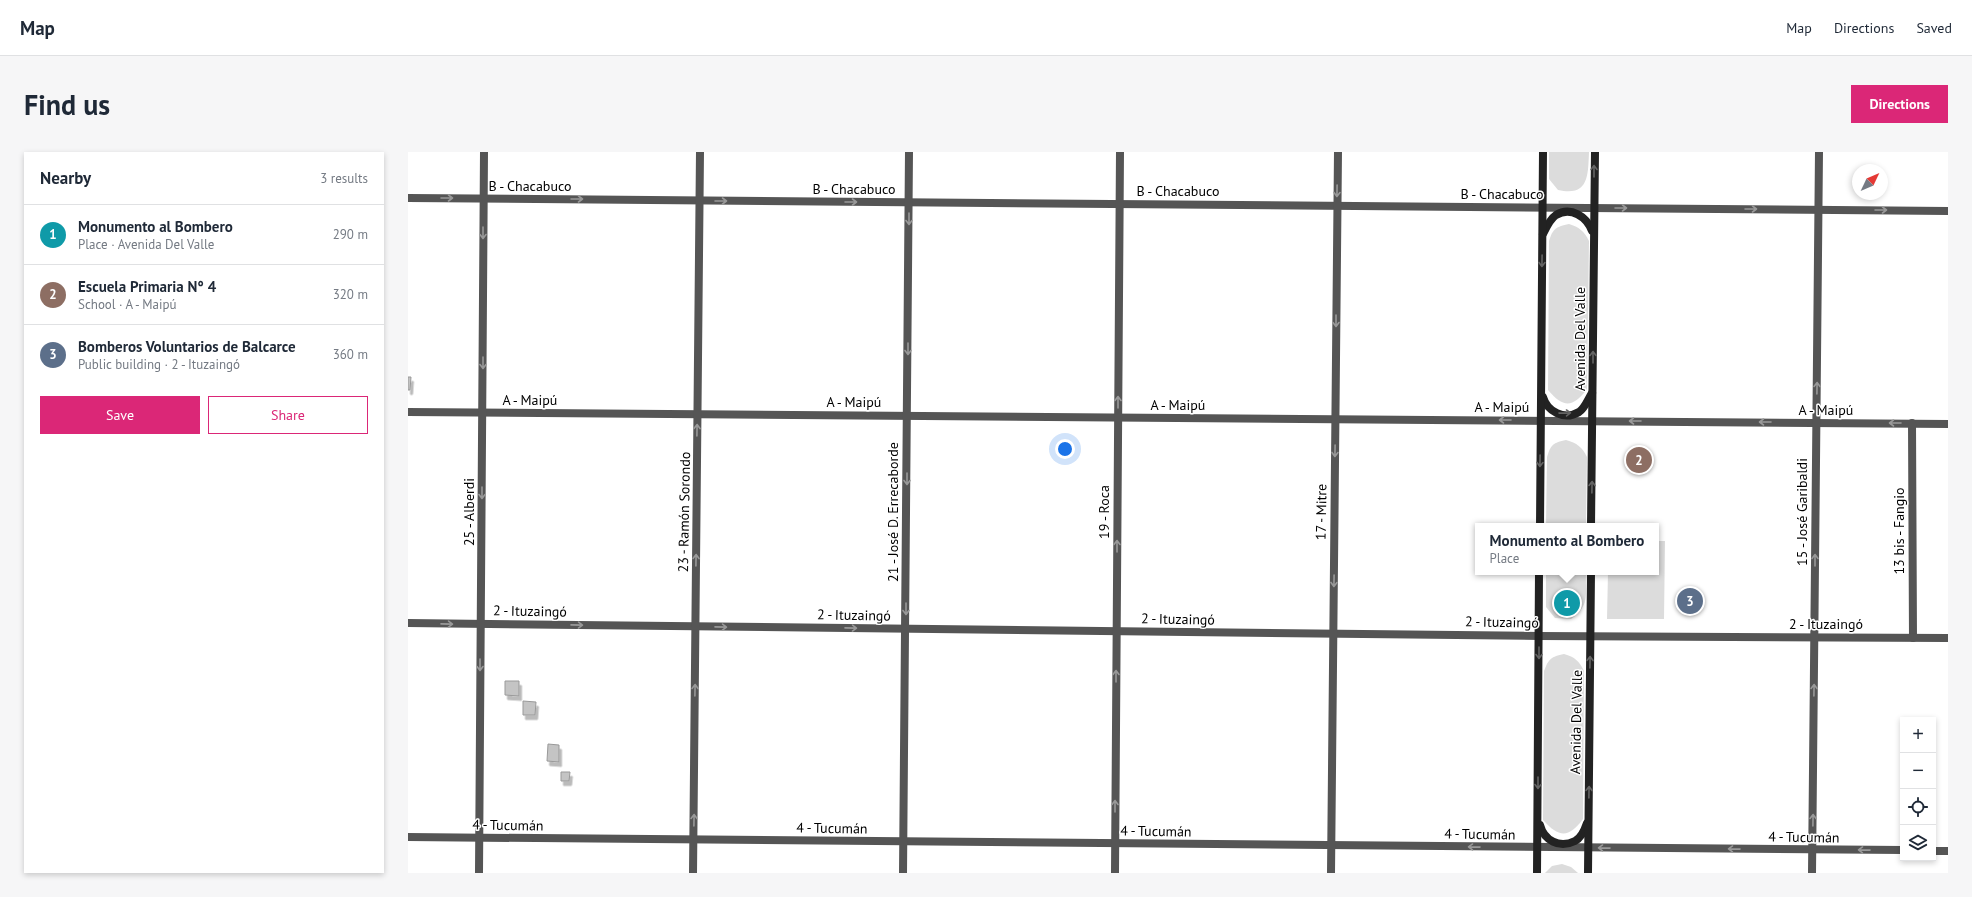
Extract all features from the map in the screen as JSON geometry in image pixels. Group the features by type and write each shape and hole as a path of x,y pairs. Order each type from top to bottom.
{"street":[{"name":"25 - Alberdi","path":"479,873 484,152"},
{"name":"23 - Ramón Sorondo","path":"693,873 700,152"},
{"name":"21 - José D. Errecaborde","path":"904,873 909,152"},
{"name":"19 - Roca","path":"1115,873 1120,152"},
{"name":"17 - Mitre","path":"1331,873 1338,152"},
{"path":"1540,523 1543,152"},
{"name":"Avenida Del Valle","path":"1591,523 1594,152"},
{"name":"15 - José Garibaldi","path":"1812,873 1819,152"},
{"name":"B - Chacabuco","path":"408,198 1948,211"},
{"path":"1542,236 1548,224 1556,215 1568,212 1580,214 1589,223 1594,238"},
{"path":"1541,390 1545,404 1554,413 1566,415 1579,412 1592,392"},
{"name":"A - Maipú","path":"408,412 1948,424"},
{"name":"13 bis - Fangio","path":"1912,423 1913,638"},
{"path":"1537,873 1539,575"},
{"name":"Avenida Del Valle","path":"1588,873 1591,575"},
{"name":"2 - Ituzaingó","path":"408,623 1333,634 1948,638"},
{"path":"1538,818 1542,833 1551,842 1562,844 1575,841 1583,832 1588,820"},
{"name":"4 - Tucumán","path":"408,837 1900,850"},
{"path":"1936,851 1948,851"}],"shaded area":[{"path":"1549,152 1589,152 1587,176 1581,187 1576,190 1558,190 1549,179"},
{"path":"1569,224 1581,230 1589,241 1587,389 1577,400 1563,403 1553,396 1548,390 1549,241 1552,233 1556,229"},
{"path":"1566,440 1579,446 1587,457 1586,523 1546,523 1547,457 1550,449 1558,442"},
{"path":"1659,541 1665,541 1664,619 1607,619 1608,575 1659,575"},
{"path":"1546,575 1586,575 1586,598 1584,604 1582,609 1571,619 1555,618 1546,607"},
{"path":"1564,654 1576,660 1584,671 1583,819 1573,830 1559,833 1543,820 1544,671 1547,663 1551,659"},
{"path":"1562,864 1571,867 1578,873 1545,873 1552,866"}],"building":[{"path":"408,377 411,377 410,390 408,390"},
{"path":"505,681 519,681 519,696 505,695"},
{"path":"523,701 536,702 535,715 523,715"},
{"path":"548,744 559,745 559,762 547,761"},
{"path":"561,772 570,772 569,781 561,781"}],"place":[{"name":"Escuela Primaria N° 4","path":"1639,460"},
{"name":"Bomberos Voluntarios de Balcarce","path":"1690,601"},
{"name":"Monumento al Bombero","path":"1567,603"}]}
